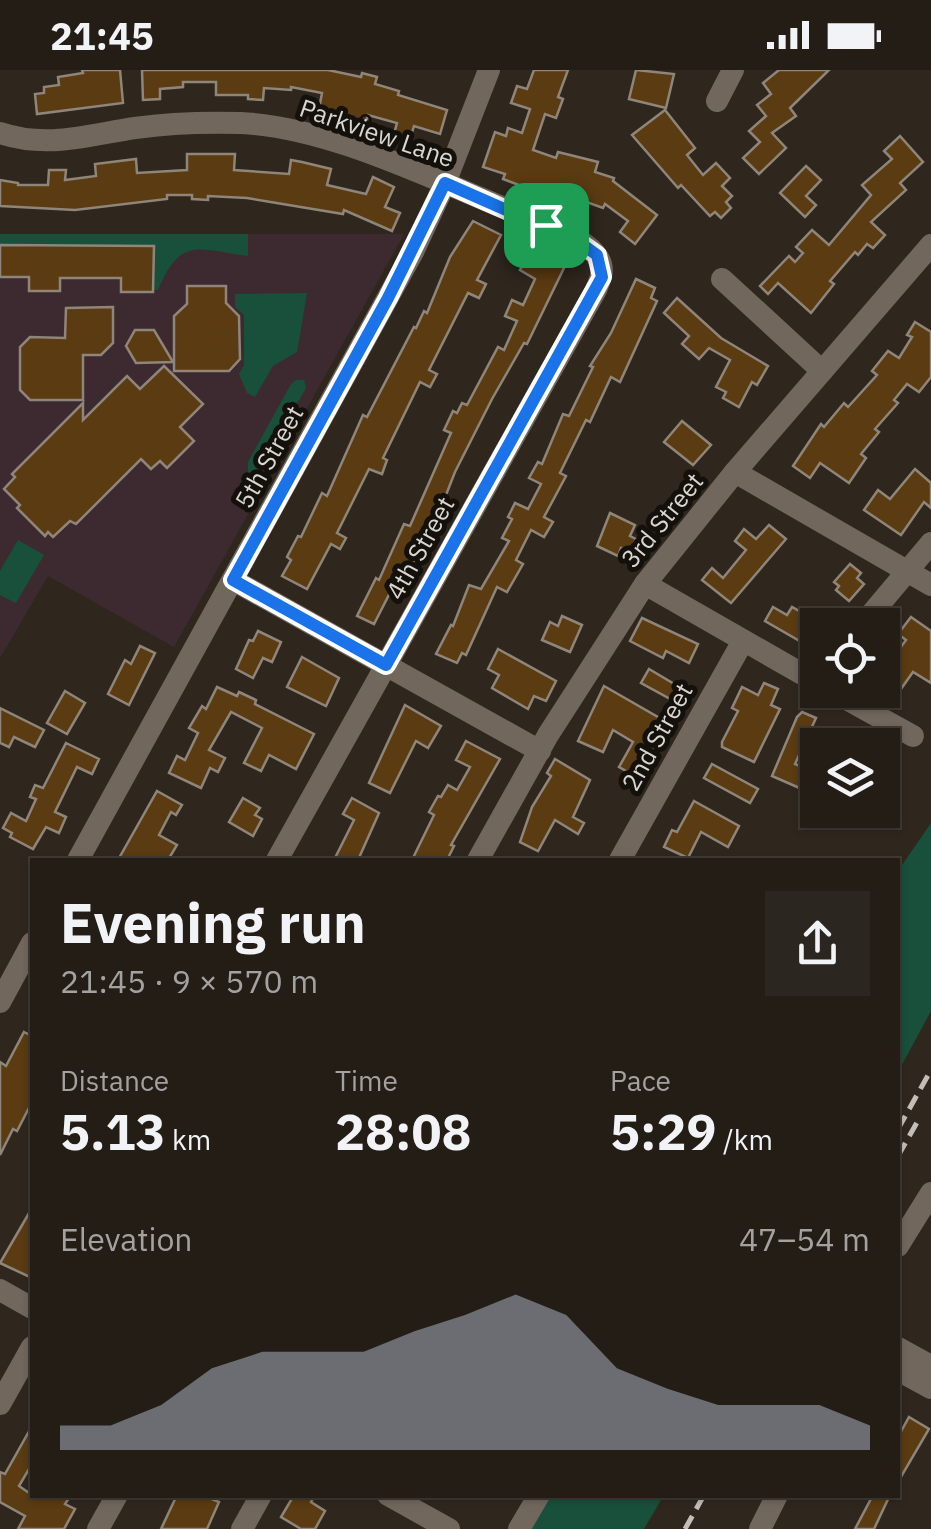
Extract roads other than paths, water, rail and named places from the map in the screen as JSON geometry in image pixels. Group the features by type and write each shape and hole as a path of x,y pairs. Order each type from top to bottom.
{"street":[{"name":"5th Street","path":"79,858 397,282 445,183 489,70"},
{"path":"717,101 732,70"},
{"name":"Parkview Lane","path":"0,133 42,142 165,125 247,124 340,144 445,183 579,242 592,250 600,262"},
{"name":"3rd Street","path":"479,858 540,750 644,584 931,245"},
{"name":"4th Street","path":"278,858 596,290 602,277 600,262"},
{"path":"722,279 822,371"},
{"path":"735,472 931,585"},
{"path":"876,608 931,544"},
{"path":"233,580 540,750"},
{"path":"644,584 800,672"},
{"name":"2nd Street","path":"621,858 743,641"},
{"path":"864,708 913,736"},
{"path":"0,1002 30,947"},
{"path":"900,1243 931,1193"},
{"path":"0,1290 30,1307"},
{"path":"900,1349 931,1366"},
{"path":"0,1404 30,1351"},
{"path":"900,1371 931,1388"},
{"path":"98,1529 115,1498"},
{"path":"242,1529 259,1498"},
{"path":"393,1498 449,1529"},
{"path":"519,1529 537,1498"},
{"path":"760,1529 776,1498"}],"railway":[{"path":"900,1125 931,1070"},
{"path":"900,1152 920,1117"},
{"path":"685,1529 702,1498"}]}
